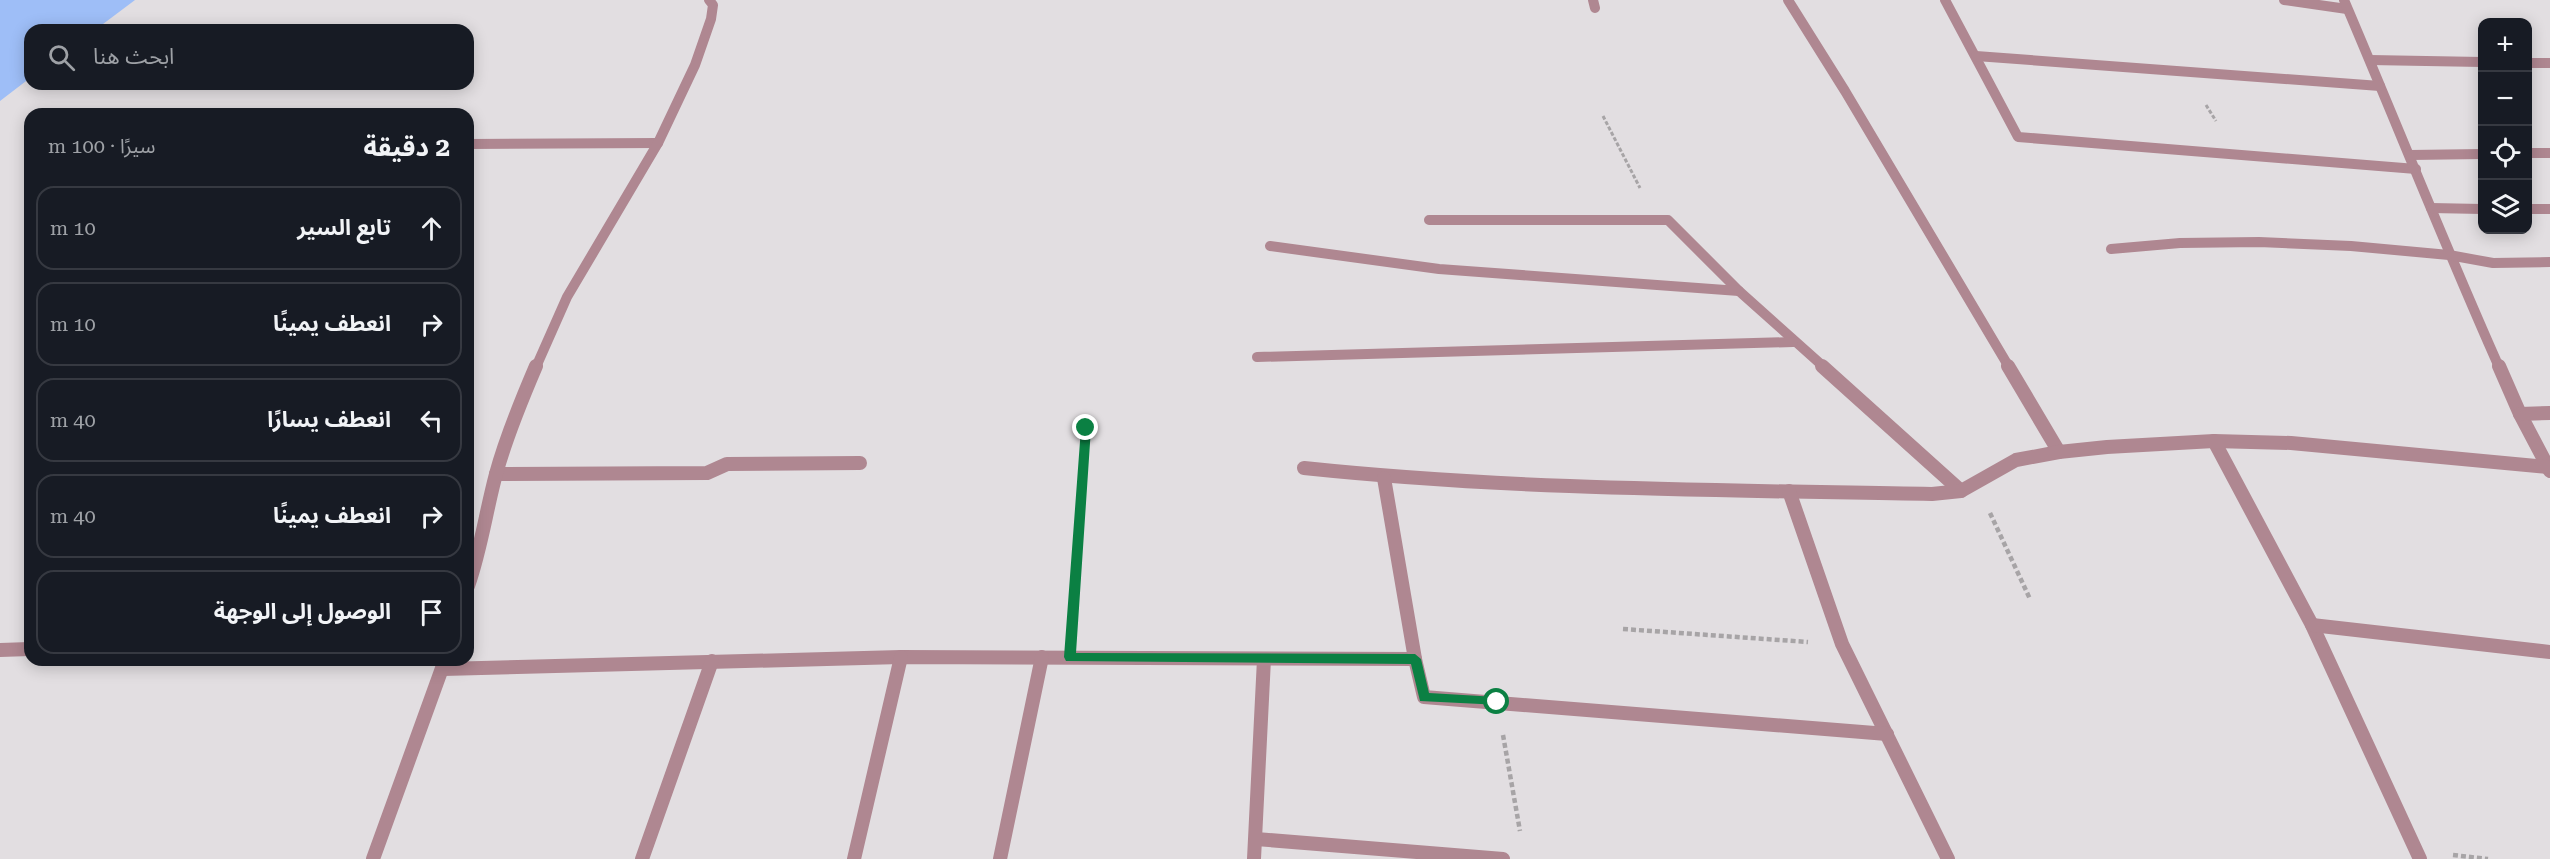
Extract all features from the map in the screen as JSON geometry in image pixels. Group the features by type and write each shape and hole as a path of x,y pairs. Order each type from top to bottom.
{"street":[{"path":"474,569 496,474 524,394 567,297 658,143 698,56 714,5 709,0"},
{"path":"1788,0 1845,91 2060,452"},
{"path":"1946,0 2018,137 2416,169"},
{"path":"2284,0 2346,4 2416,169 2448,255 2520,414 2548,469"},
{"path":"1976,56 2380,86"},
{"path":"2370,60 2478,62"},
{"path":"2532,63 2550,63"},
{"path":"474,144 658,143"},
{"path":"2532,153 2550,153"},
{"path":"2410,155 2478,154"},
{"path":"2431,208 2478,209"},
{"path":"2532,209 2550,209"},
{"path":"1429,220 1668,220 1793,342 1961,491"},
{"path":"2111,249 2180,243 2259,242 2351,246 2448,255 2493,263 2550,262"},
{"path":"1270,246 1439,269 1739,291"},
{"path":"1257,357 1793,342"},
{"path":"2520,414 2550,413"},
{"path":"2214,441 2312,625 2420,859"},
{"path":"1304,468 1384,478 1573,488 1932,494 1961,491 2016,460 2060,452 2214,441 2291,443 2548,469"},
{"path":"496,474 707,473 727,464 860,463"},
{"path":"1384,478 1415,659 1424,697 1887,734"},
{"path":"1789,491 1842,644 1948,859"},
{"path":"2312,625 2550,652"},
{"path":"0,650 24,647"},
{"path":"474,664 900,657 1415,659"},
{"path":"854,859 900,657"},
{"path":"1000,859 1042,657"},
{"path":"1254,859 1264,659"},
{"path":"642,859 712,661"},
{"path":"373,859 443,666"},
{"path":"1256,839 1413,855 1503,859"}],"path":[{"path":"2188,72 2234,153"},
{"path":"1603,116 1640,187 1668,220"},
{"path":"1070,657 1086,428"},
{"path":"1976,482 2030,599"},
{"path":"1623,629 1842,644"},
{"path":"1497,702 1522,837"}],"water":[{"path":"0,0 135,0 103,24 24,24 24,83 0,101"}],"route":[{"path":"1086,428 1070,657 1415,659 1424,697 1497,702"}]}
